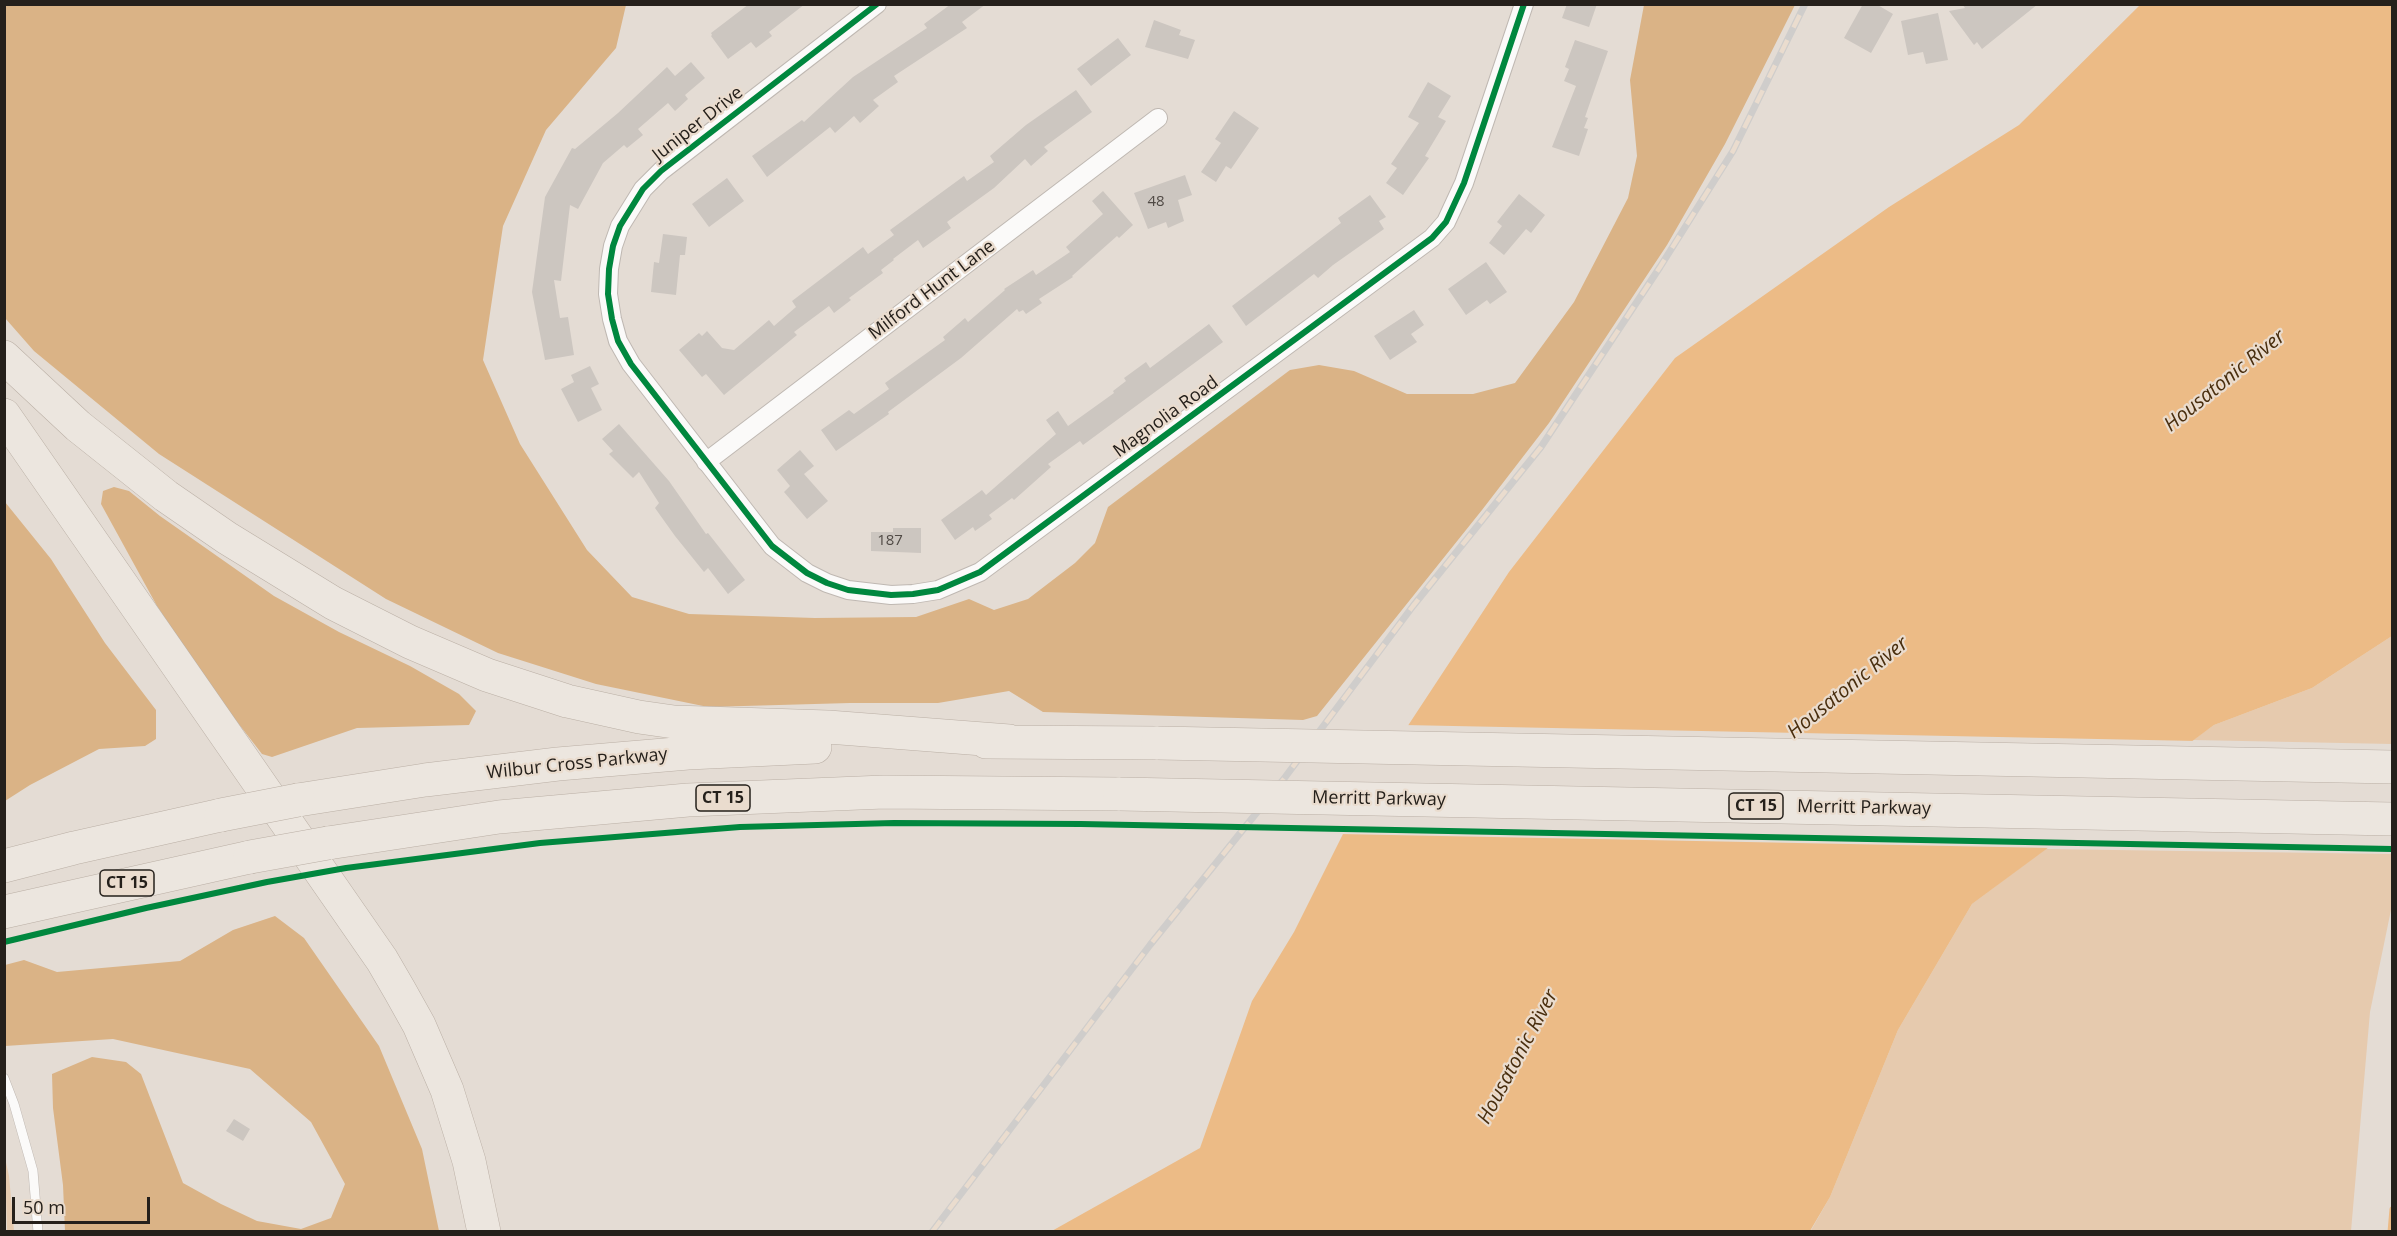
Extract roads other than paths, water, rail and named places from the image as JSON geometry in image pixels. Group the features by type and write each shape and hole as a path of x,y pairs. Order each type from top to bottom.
{"highway":[{"path":"4,357 78,426 166,496 226,538 333,603 428,650 487,675 567,701 639,717 674,722 828,727 1009,741"},
{"path":"4,415 382,960 419,1025 447,1090 469,1161 484,1232"},
{"path":"4,450 314,895 383,1001 401,1034 428,1097 450,1166 463,1232"},
{"name":"Wilbur Cross Parkway","path":"4,866 221,815 298,800 481,773 634,757 756,750 1009,741 2392,767"},
{"name":"Merritt Parkway","path":"4,912 250,857 499,817 688,800 884,792 1120,794 2392,819"}],"street":[{"name":"Juniper Drive","path":"706,462 631,364 618,341 608,294 613,246 620,226 643,189 661,171 877,4"},
{"name":"Magnolia Road","path":"706,462 772,546 807,573 827,583 869,594 913,594 938,590 980,572 1432,238 1446,222 1464,183 1524,4"},
{"name":"Milford Hunt Lane","path":"706,462 1158,118"}],"lane":[{"path":"4,1078 14,1104 33,1172 38,1232"}],"water":[{"name":"Housatonic River","path":"2140,5 2392,5 2392,636 2312,688 2214,725 1972,904 1898,1030 1830,1197 1810,1231 1050,1232 1200,1148 1252,1001 1294,932 1363,794 1509,572 1675,358 1889,207 2019,125"}],"waterway":[{"path":"2390,1232 2392,1209"}],"railway":[{"path":"932,1232 1150,945 1283,780 1413,606 1541,447 1660,267 1733,151 1805,4"}]}
